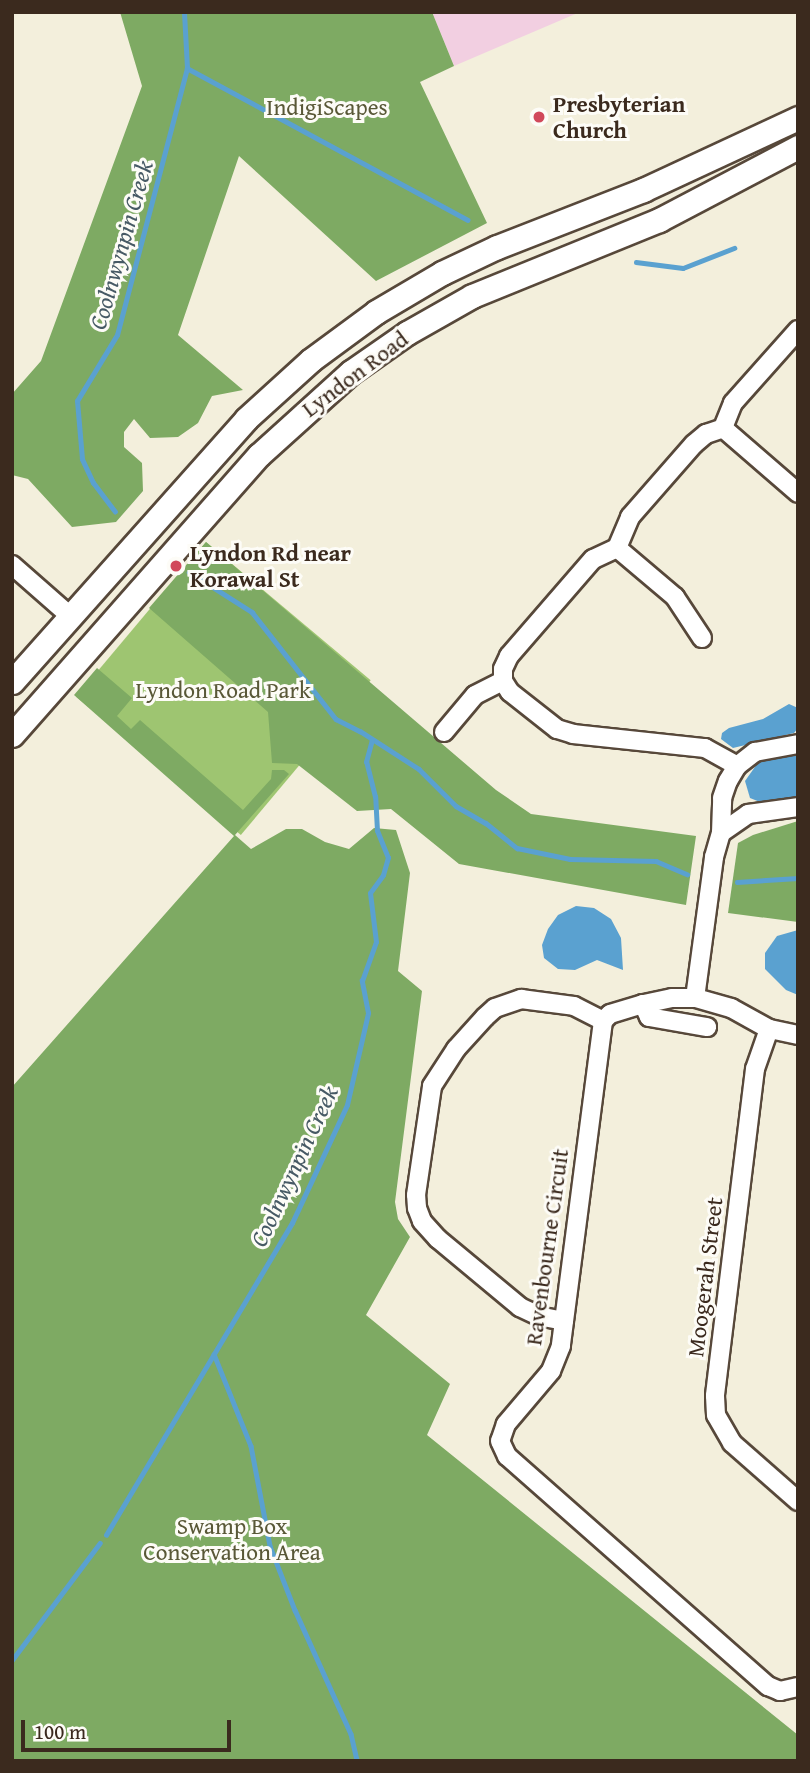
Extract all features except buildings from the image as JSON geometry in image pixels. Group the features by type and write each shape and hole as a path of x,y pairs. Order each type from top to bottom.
{"main road":[{"path":"789,122 798,101"},
{"name":"Lyndon Road","path":"12,682 254,411 311,360 376,312 442,273 497,247 643,190 789,122"},
{"name":"Lyndon Road","path":"12,735 259,455 305,411 362,365 407,333 472,296 659,220 798,147"},
{"path":"70,616 97,639"}],"street":[{"path":"737,765 705,748 573,734 557,729 510,692 503,681 503,669 509,656 593,559 617,548 630,517 685,454 701,438 723,428 733,403 798,330"},
{"path":"723,428 798,493"},
{"path":"617,548 675,597 702,638"},
{"path":"12,565 70,616"},
{"path":"444,733 475,695 503,681"},
{"path":"695,998 714,857 721,833 722,798 737,765 755,752 798,744"},
{"path":"722,798 748,814"},
{"path":"721,833 748,814 798,807"},
{"path":"564,1321 539,1316 520,1307 438,1238 422,1221 416,1195 432,1086 437,1074 495,1008 521,999 574,1006 603,1021 610,1014 643,1004 672,998 695,998 731,1008 769,1029 798,1035"},
{"path":"643,1004 649,1017 706,1027"},
{"name":"Ravenbourne Circuit","path":"603,1021 557,1360 503,1429 502,1449 768,1686 780,1691 798,1687"},
{"name":"Moogerah Street","path":"769,1029 755,1069 715,1396 716,1415 732,1443 798,1500"}],"shaded area":[{"path":"432,12 580,12 454,66"}],"green space":[{"name":"IndigiScapes","path":"120,12 432,12 454,66 420,82 487,223 376,281 239,156 178,335 243,390 212,396 198,423 178,437 150,438 134,419 124,432 124,447 142,463 143,491 116,522 72,527 28,479 12,475 12,394 41,361 142,86"},
{"name":"Lyndon Road Park","path":"206,542 371,680 241,835 76,697"},
{"path":"206,542 496,790 531,814 696,836 686,905 459,864 391,809 357,811 297,764 272,763 268,712 149,608"},
{"name":"Swamp Box Conservation Area","path":"97,668 132,698 117,716 131,729 140,720 243,810 271,779 272,770 284,770 289,774 235,835 251,849 286,829 302,829 325,842 349,849 374,828 396,830 410,873 398,971 422,991 395,1202 398,1219 410,1237 366,1315 450,1384 427,1435 798,1735 798,1761 12,1761 12,1087 234,836 74,695"},
{"path":"798,821 798,922 728,913 738,843 753,835"}],"water":[{"path":"789,704 798,708 798,728 794,733 733,748 721,739 722,733 729,728 763,719"},
{"path":"798,753 798,799 760,802 750,798 745,781 757,764 765,758"},
{"path":"576,906 594,908 611,919 621,938 623,970 597,960 575,970 558,969 544,958 542,945 548,929 558,915"},
{"path":"798,930 798,995 786,990 765,969 765,953 777,936"}],"waterway":[{"name":"Coolnwynpin Creek","path":"115,512 93,483 82,459 77,401 117,335 187,68 184,12"},
{"path":"187,68 468,220"},
{"path":"636,262 683,268 734,248"},
{"name":"Coolnwynpin Creek","path":"189,572 252,612 336,719 360,731 419,769 456,806 486,823 517,848 570,859 656,861 687,874"},
{"name":"Coolnwynpin Creek","path":"106,1535 292,1223 347,1105 368,1013 362,981 376,942 370,893 383,875 388,858 377,831 375,797 366,762 372,740"},
{"name":"Coolnwynpin Creek","path":"737,882 798,878"},
{"path":"214,1354 251,1446 270,1546 295,1610 351,1734 357,1761"},
{"name":"Coolnwynpin Creek","path":"12,1660 100,1543"}],"place":[{"name":"Presbyterian Church","path":"539,117"},
{"name":"Lyndon Rd near Korawal St","path":"176,566"}]}
